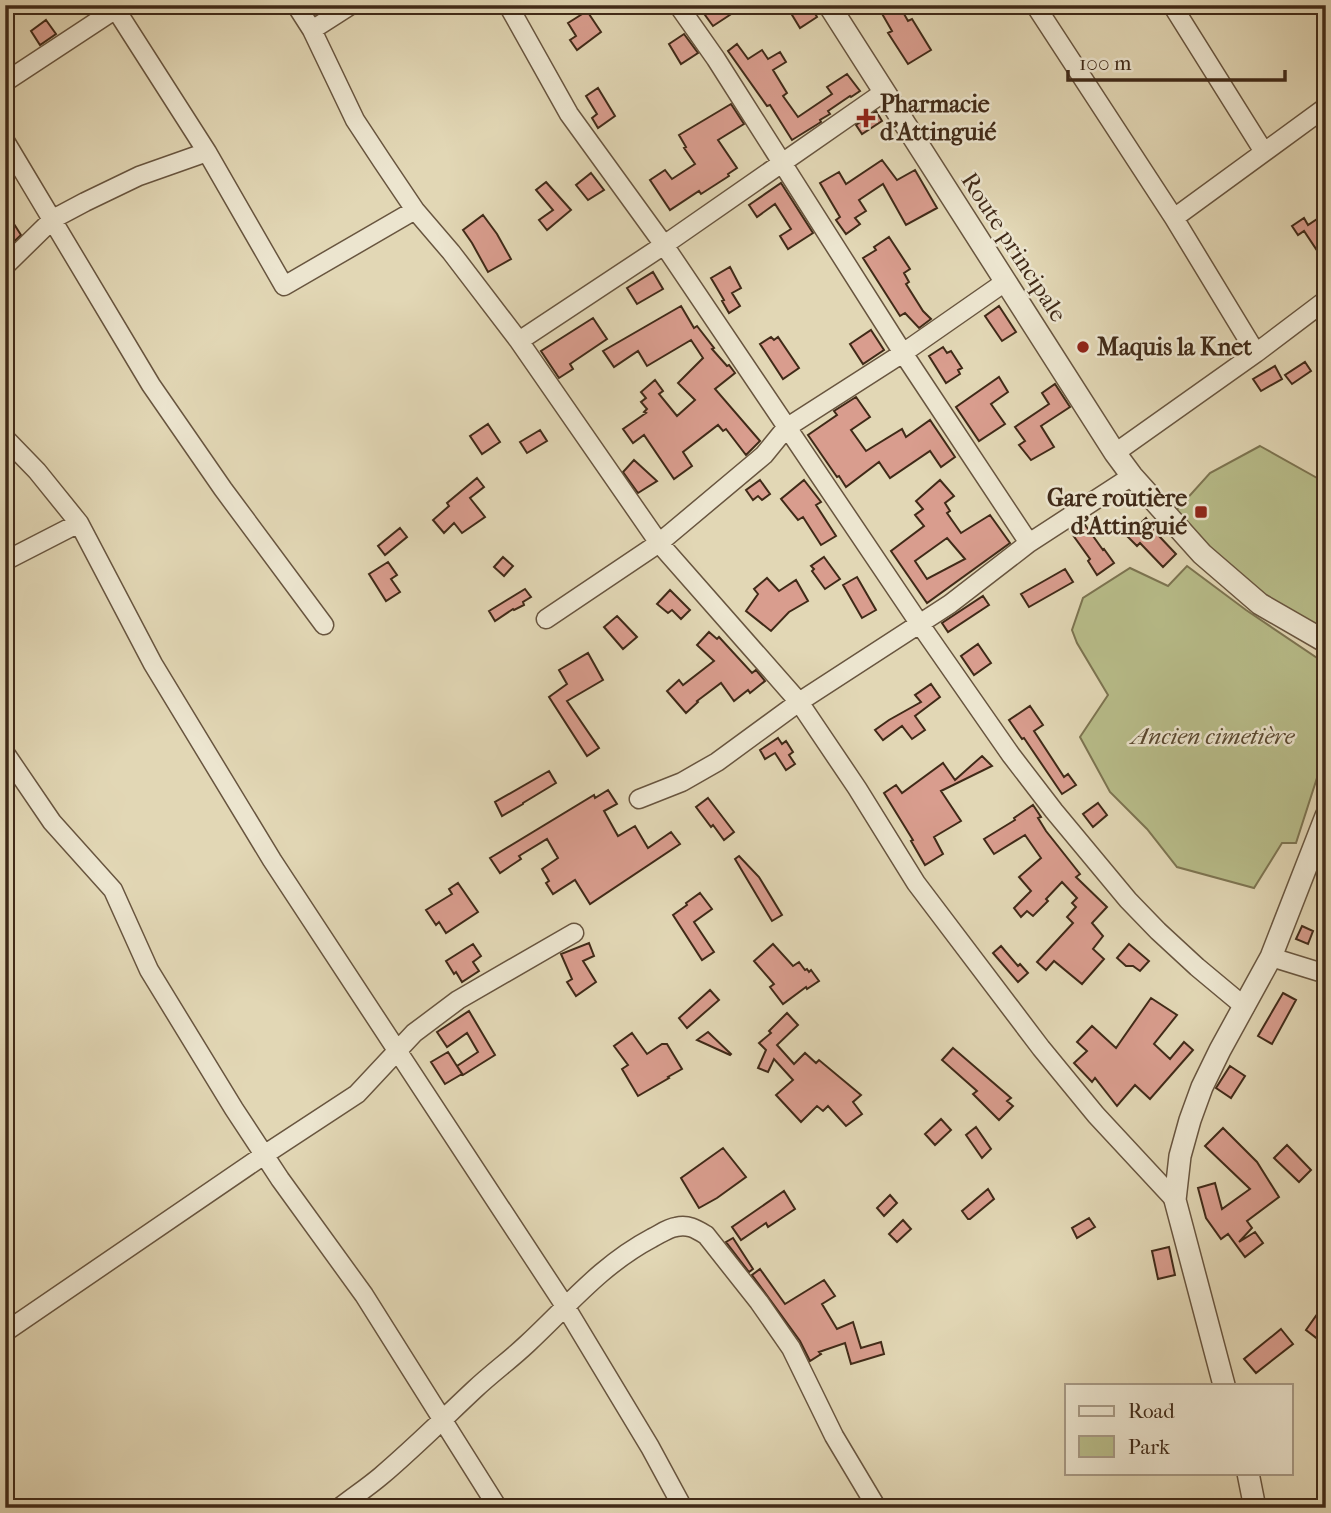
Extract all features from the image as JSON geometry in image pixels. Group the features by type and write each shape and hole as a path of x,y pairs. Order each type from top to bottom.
{"street":[{"path":"296,5 312,30 355,120 415,210 519,341 659,543 799,702 916,883 1041,1048 1096,1115 1175,1199"},
{"path":"312,30 351,5"},
{"path":"508,5 569,114 664,245 1011,755 1094,860 1158,932 1245,1007"},
{"path":"678,5 716,59 903,353 1029,543"},
{"name":"Route principale","path":"830,5 1005,282 1132,476 1202,554 1250,596 1326,642"},
{"path":"1035,5 1174,218 1256,353"},
{"path":"1172,5 1264,152"},
{"path":"5,82 117,7 207,152 284,286 415,210"},
{"path":"519,341 664,245 884,92"},
{"path":"1174,218 1326,107"},
{"path":"5,141 151,386 324,625"},
{"path":"5,266 53,219 139,176 207,152"},
{"path":"546,619 659,543 764,455 786,428 903,353 1005,282"},
{"path":"1115,453 1326,300"},
{"path":"5,438 37,471 79,523 153,664 272,860 565,1306 650,1447 683,1508"},
{"path":"639,799 682,782 717,762 799,702 950,604 1029,543 1132,476"},
{"path":"5,561 79,523"},
{"path":"5,753 52,822 113,890 149,970 234,1109 364,1295 499,1508"},
{"path":"1224,1384 1175,1199 1180,1156 1202,1087 1271,957 1326,816"},
{"path":"5,1332 264,1154 357,1094 414,1033 458,1000 574,933"},
{"path":"1271,957 1326,974"},
{"path":"339,1508 380,1478 537,1335 606,1268 666,1230 685,1226 706,1236 759,1303 790,1348 834,1436 877,1508"},
{"path":"1248,1474 1255,1508"}],"green space":[{"path":"1260,446 1326,483 1326,634 1230,573 1174,513 1210,473"},
{"name":"Ancien cimetière","path":"1187,566 1326,664 1326,750 1296,843 1282,843 1254,888 1177,867 1147,829 1110,792 1080,737 1108,695 1072,630 1083,598 1130,568 1168,586"}],"building":[{"path":"719,5 745,5 713,26 705,15"},
{"path":"786,5 810,5 817,17 800,28"},
{"path":"877,5 899,5 908,21 912,19 931,50 908,64 888,33 892,31"},
{"path":"587,11 601,32 577,50 570,40 576,36 568,23"},
{"path":"46,20 56,34 40,45 31,31"},
{"path":"684,34 698,53 681,64 669,44"},
{"path":"737,44 748,59 762,50 768,59 780,52 786,62 773,70 787,93 783,96 798,117 832,94 827,87 847,74 860,91 828,111 830,114 820,120 821,122 792,140 770,105 767,106 728,51"},
{"path":"598,88 615,116 598,128 592,118 597,114 586,96"},
{"path":"731,104 744,124 718,140 737,168 701,194 699,191 670,210 650,180 665,170 672,179 695,164 679,135"},
{"path":"876,111 882,121 862,134 856,125"},
{"path":"882,160 897,180 915,170 937,208 906,225 883,184 859,200 866,211 855,218 860,224 846,234 836,220 840,217 820,183 839,172 846,184"},
{"path":"591,173 604,190 588,200 576,185"},
{"path":"546,182 571,210 547,230 539,220 553,210 536,190"},
{"path":"781,183 813,233 788,249 780,236 791,229 775,204 757,217 749,205"},
{"path":"1326,213 1326,264 1304,231 1298,235 1292,226 1304,218 1308,225"},
{"path":"483,215 511,259 488,272 463,230"},
{"path":"14,224 21,235 5,250 5,230"},
{"path":"889,237 910,269 904,273 909,282 906,284 931,319 919,328 905,313 900,316 863,258"},
{"path":"730,267 741,288 732,293 740,306 729,313 711,278"},
{"path":"653,272 663,289 637,304 627,288"},
{"path":"681,306 694,328 697,326 714,348 712,349 735,373 715,389 760,441 746,455 726,429 723,431 718,425 683,452 692,466 674,479 644,435 633,443 623,429 646,413 644,412 647,409 641,402 646,398 641,392 655,380 663,391 659,394 677,416 695,400 678,383 703,358 691,340 647,366 638,351 614,367 603,351"},
{"path":"999,306 1016,332 1002,341 985,316"},
{"path":"593,318 607,339 570,364 573,369 559,378 541,351"},
{"path":"871,330 884,350 863,364 850,344"},
{"path":"771,337 774,340 778,337 799,368 783,379 760,344"},
{"path":"943,347 947,353 951,351 962,368 958,370 960,374 946,383 929,356"},
{"path":"1305,362 1311,371 1292,384 1285,375"},
{"path":"1275,366 1282,379 1261,391 1253,379"},
{"path":"999,377 1008,392 991,404 1005,424 979,441 956,407"},
{"path":"1055,384 1070,407 1041,426 1054,447 1031,460 1019,445 1025,441 1015,427 1049,404 1042,393"},
{"path":"856,397 870,417 851,430 866,451 902,429 906,437 930,420 955,457 941,467 930,451 890,478 879,462 846,487 808,435 837,415 834,411"},
{"path":"488,424 500,442 482,454 470,436"},
{"path":"540,430 547,441 527,453 520,442"},
{"path":"634,460 657,481 638,493 623,472"},
{"path":"477,478 484,487 470,498 485,517 462,533 454,523 444,533 433,520 449,506 447,503"},
{"path":"760,480 770,494 762,500 758,496 753,500 746,490"},
{"path":"804,480 821,502 816,505 836,536 821,545 803,517 798,520 781,499"},
{"path":"940,480 954,496 945,503 950,511 947,513 961,533 990,515 1010,543 927,603 891,551 924,526 915,515 923,509 916,501","holes":["947,538 965,559 927,579 915,561"]},
{"path":"1146,518 1176,554 1163,567 1140,543 1137,546 1127,536"},
{"path":"1083,522 1114,563 1097,575 1088,561 1090,559 1070,531"},
{"path":"400,528 407,537 385,555 378,546"},
{"path":"503,557 513,566 504,576 494,567"},
{"path":"824,557 840,579 825,589 811,566"},
{"path":"388,562 397,575 391,579 400,592 386,601 369,574"},
{"path":"1065,569 1073,582 1029,607 1021,594"},
{"path":"857,577 876,610 862,618 843,585"},
{"path":"767,578 779,591 796,580 808,601 789,612 771,631 746,611 758,594 754,589"},
{"path":"525,589 531,597 523,602 524,605 495,621 489,611"},
{"path":"670,590 690,610 681,619 672,610 668,613 657,604"},
{"path":"983,596 989,605 948,632 942,623"},
{"path":"617,616 637,637 623,649 604,627"},
{"path":"709,632 717,639 719,637 752,673 756,670 765,681 734,701 721,683 686,713 667,691 679,680 683,685 714,661 697,645"},
{"path":"978,644 991,663 974,675 961,656"},
{"path":"588,653 603,680 567,701 599,748 587,756 549,697 567,684 559,670"},
{"path":"931,684 940,697 915,716 925,730 912,739 902,726 883,740 875,730 921,702 915,695"},
{"path":"1030,706 1043,725 1034,731 1064,777 1068,774 1076,785 1062,794 1009,720"},
{"path":"778,738 782,744 786,741 793,752 789,755 795,764 786,770 775,753 765,759 760,750"},
{"path":"982,756 992,766 941,791 961,821 934,837 943,854 925,865 884,793 896,785 902,793 943,763 955,780"},
{"path":"549,771 556,783 502,816 495,802"},
{"path":"608,790 617,804 604,811 618,836 635,826 648,848 671,832 680,844 590,904 575,880 553,894 542,869 558,858 547,839 519,856 521,859 500,873 490,858 594,795 595,798"},
{"path":"708,798 734,832 724,840 696,807"},
{"path":"1098,803 1107,815 1093,827 1083,814"},
{"path":"1033,805 1046,831 1080,874 1076,877 1107,907 1092,923 1103,936 1093,949 1104,959 1082,984 1054,961 1046,970 1037,962 1073,923 1067,917 1076,907 1072,903 1077,898 1062,882 1033,916 1027,911 1021,917 1014,908 1031,891 1019,877 1041,858 1025,835 994,854 984,839"},
{"path":"739,856 759,877 782,915 772,921 735,859"},
{"path":"458,883 478,912 446,933 439,922 436,925 426,910 452,894 449,889"},
{"path":"700,893 712,909 694,922 714,952 702,960 673,915"},
{"path":"1302,926 1313,931 1308,944 1296,939"},
{"path":"589,943 594,956 583,961 596,982 576,996 567,982 572,979 561,954"},
{"path":"473,944 481,956 473,962 479,971 462,982 446,961"},
{"path":"773,944 793,966 799,962 805,970 811,970 819,981 783,1004 770,987 774,984 754,961"},
{"path":"1129,944 1149,961 1140,971 1133,966 1126,966 1117,958"},
{"path":"1001,946 1018,966 1020,964 1028,973 1018,982 993,953"},
{"path":"710,990 719,1000 687,1028 679,1018"},
{"path":"1283,993 1296,1000 1272,1044 1258,1036"},
{"path":"1151,998 1177,1015 1154,1044 1170,1059 1184,1042 1193,1050 1150,1099 1135,1085 1117,1106 1095,1078 1092,1082 1074,1063 1087,1051 1077,1042 1092,1026 1116,1048"},
{"path":"469,1011 495,1055 463,1075 457,1066 478,1052 467,1033 447,1047 437,1032"},
{"path":"787,1013 798,1025 777,1045 794,1064 805,1053 816,1063 819,1060 861,1095 853,1102 862,1114 846,1126 828,1106 823,1111 817,1106 801,1122 776,1095 793,1080 774,1059 768,1072 758,1068 766,1050 759,1043"},
{"path":"708,1032 731,1054 730,1055 697,1040"},
{"path":"632,1033 647,1054 662,1044 667,1044 682,1069 638,1096 622,1069 628,1065 614,1046"},
{"path":"953,1048 1011,1098 1007,1101 1013,1106 999,1120 973,1094 977,1091 942,1060"},
{"path":"448,1052 462,1074 445,1084 431,1062"},
{"path":"1230,1066 1245,1076 1231,1098 1216,1088"},
{"path":"941,1119 951,1130 935,1145 925,1134"},
{"path":"976,1127 991,1149 982,1158 966,1135"},
{"path":"1223,1128 1257,1162 1279,1197 1247,1221 1252,1228 1239,1242 1255,1232 1263,1243 1245,1257 1228,1234 1221,1239 1206,1218 1198,1188 1215,1183 1222,1209 1250,1189 1205,1146"},
{"path":"1287,1145 1311,1170 1299,1182 1274,1158"},
{"path":"723,1148 746,1177 699,1208 681,1178"},
{"path":"988,1189 994,1199 968,1219 962,1211"},
{"path":"784,1191 795,1209 768,1227 766,1223 741,1240 732,1227"},
{"path":"890,1195 897,1203 884,1216 877,1208"},
{"path":"1089,1218 1095,1227 1077,1238 1072,1228"},
{"path":"903,1220 911,1229 897,1242 889,1234"},
{"path":"733,1238 753,1269 749,1272 726,1242"},
{"path":"1169,1247 1175,1275 1158,1279 1152,1251"},
{"path":"760,1269 785,1304 824,1280 835,1296 822,1304 837,1329 853,1322 861,1348 881,1342 884,1354 851,1364 845,1343 819,1352 821,1354 810,1361 800,1341 752,1275"},
{"path":"1318,1313 1326,1319 1326,1331 1319,1340 1306,1330"},
{"path":"1281,1329 1293,1344 1256,1373 1244,1359"}],"place":[{"name":"Pharmacie d'Attinguié","path":"866,118"},
{"name":"Maquis la Knet","path":"1083,347"},
{"name":"Gare routière d'Attinguié","path":"1201,512"}]}
